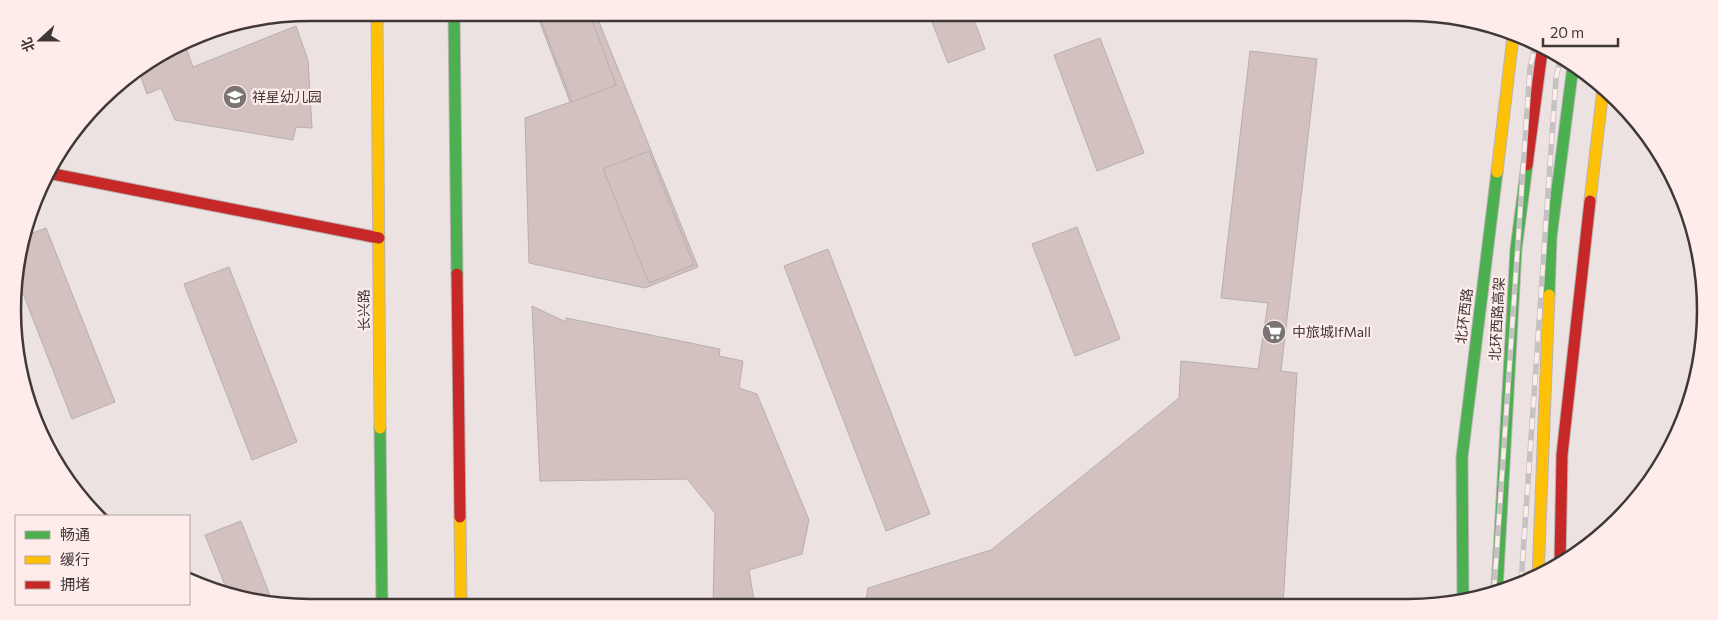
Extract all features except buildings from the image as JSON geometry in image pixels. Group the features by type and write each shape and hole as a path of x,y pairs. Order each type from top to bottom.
{"main road":[{"name":"长兴路","path":"376,21 382,599"},
{"path":"454,21 461,599"},
{"name":"北环西路","path":"1463,593 1462,457 1512,41"},
{"name":"北环西路高架","path":"1497,584 1516,249 1542,54"},
{"path":"1538,568 1551,237 1572,73"},
{"path":"1570,83 1574,74"},
{"path":"1560,555 1562,455 1601,96"},
{"path":"55,174 379,238"}],"railway":[{"path":"1494,585 1530,68 1534,50"},
{"path":"1522,575 1556,78 1559,64"}],"traffic: fast":[{"path":"454,21 457,274"},
{"path":"1549,295 1551,237 1572,73"},
{"path":"1497,584 1516,249 1527,165"},
{"path":"1463,593 1462,457 1497,172"},
{"path":"380,428 382,599"}],"traffic: slow":[{"path":"377,21 380,428"},
{"path":"1497,172 1513,41"},
{"path":"1590,201 1602,97"},
{"path":"1538,568 1549,295"},
{"path":"460,517 461,599"}],"traffic: jam":[{"path":"1527,165 1542,54"},
{"path":"55,174 379,238"},
{"path":"1560,555 1562,455 1590,201"},
{"path":"457,274 460,517"}],"place":[{"name":"祥星幼儿园","path":"235,97"},
{"name":"中旅城IfMall","path":"1274,332"}]}
